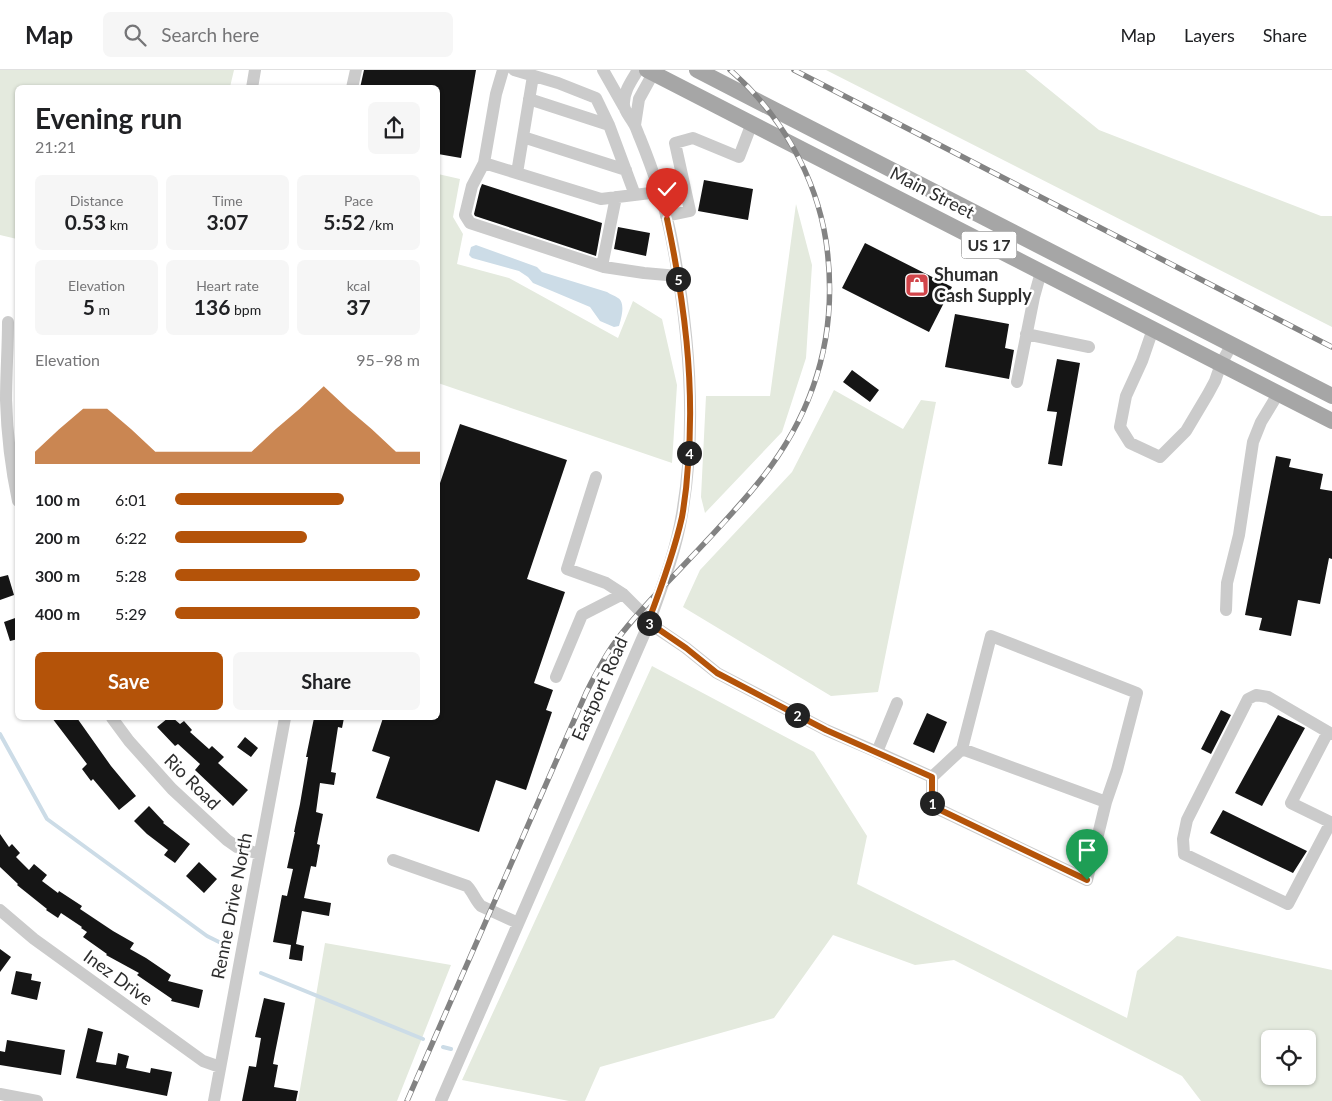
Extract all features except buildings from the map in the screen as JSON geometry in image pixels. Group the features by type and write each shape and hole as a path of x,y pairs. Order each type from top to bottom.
{"main road":[{"name":"Main Street","path":"697,70 1332,396"},
{"name":"Main Street","path":"648,71 1332,421"}],"street":[{"path":"252,85 255,70"},
{"path":"353,85 356,70"},
{"path":"503,70 496,94 484,163 472,186 465,215 470,223 602,266 644,274 678,276"},
{"path":"514,70 558,83 596,98 635,195"},
{"name":"Eastport Road","path":"444,1100 648,622 676,545 682,515 687,482 691,414 685,329 678,276 666,216 635,125 604,70"},
{"path":"624,106 629,86 648,71"},
{"path":"635,125 648,71"},
{"path":"517,173 533,76"},
{"path":"529,99 608,125"},
{"path":"666,216 690,211 675,143 693,138 739,157 752,123"},
{"path":"523,137 626,170"},
{"path":"484,163 601,198 659,192"},
{"path":"602,266 616,197"},
{"path":"935,217 946,197"},
{"path":"1016,382 1034,297 1042,272"},
{"path":"9,321 6,399 12,472 15,486"},
{"path":"1153,329 1142,361 1126,396 1120,427 1130,443 1160,457 1186,431 1215,381 1221,364 1232,344"},
{"path":"1026,334 1089,347"},
{"path":"1226,610 1227,583 1239,535 1253,442 1261,422 1278,394"},
{"path":"596,478 567,569 606,583 623,594 648,622 686,648 717,673 826,730 932,777"},
{"path":"556,677 582,615 623,594"},
{"path":"991,636 1137,693 1117,770 1106,802 1087,880 932,806 932,777 962,749 991,636"},
{"path":"1256,695 1268,696 1330,733 1291,803 1331,823 1288,904 1184,854 1183,839 1187,820 1248,699 1256,695"},
{"path":"877,752 897,703"},
{"name":"Rio Road","path":"114,720 172,789 227,840 237,847 260,854"},
{"name":"Renne Drive North","path":"214,1101 285,720"},
{"path":"962,749 1106,802"},
{"path":"393,860 467,886 481,906 518,923"},
{"name":"Inez Drive","path":"0,910 34,939 203,1061 220,1066"},
{"path":"0,1094 37,1101"}],"shaded area":[{"path":"0,70 234,70 230,85 15,85 15,239 0,235"},
{"path":"826,70 1025,70 1099,130 1321,216 1332,216 1332,327"},
{"path":"440,174 460,179 453,217 463,234 457,264 509,278 618,338 633,301 662,319 677,385 672,463 440,384"},
{"path":"796,204 812,265 806,358 782,432 705,513 701,497 706,396 770,396"},
{"path":"476,245 537,267 542,272 607,292 617,297 622,303 622,315 619,326 614,327 600,321 590,307 533,283 519,271 472,258 469,255 471,247"},
{"path":"834,390 903,429 921,400 936,402 878,692 831,696 683,607 700,570 792,472"},
{"path":"652,666 814,752 867,836 857,884 1127,1018 1137,971 1177,936 1332,970 1332,1101 1201,1101 1182,1076 954,960 915,965 833,935 774,1018 600,1067 585,1101 569,1101 462,1080"},
{"path":"325,943 451,965 397,1101 298,1101"}],"waterway":[{"path":"0,734 47,819 207,936 219,942"},
{"path":"261,973 423,1039"},
{"path":"443,1047 451,1049"}],"railway":[{"path":"407,1101 586,693 600,666 632,621 725,521 762,478 797,424 810,396 820,367 826,337 829,306 829,274 826,241 814,193 793,147 780,126 765,106 730,70"},
{"path":"794,70 1332,347"}],"place":[{"name":"Shuman Cash Supply","path":"917,285"}],"route":[{"path":"667,219 674,250 685,329 691,414 690,448 687,482 676,545 648,622 686,648 717,673 826,730 932,777 932,806 1087,880"}]}
